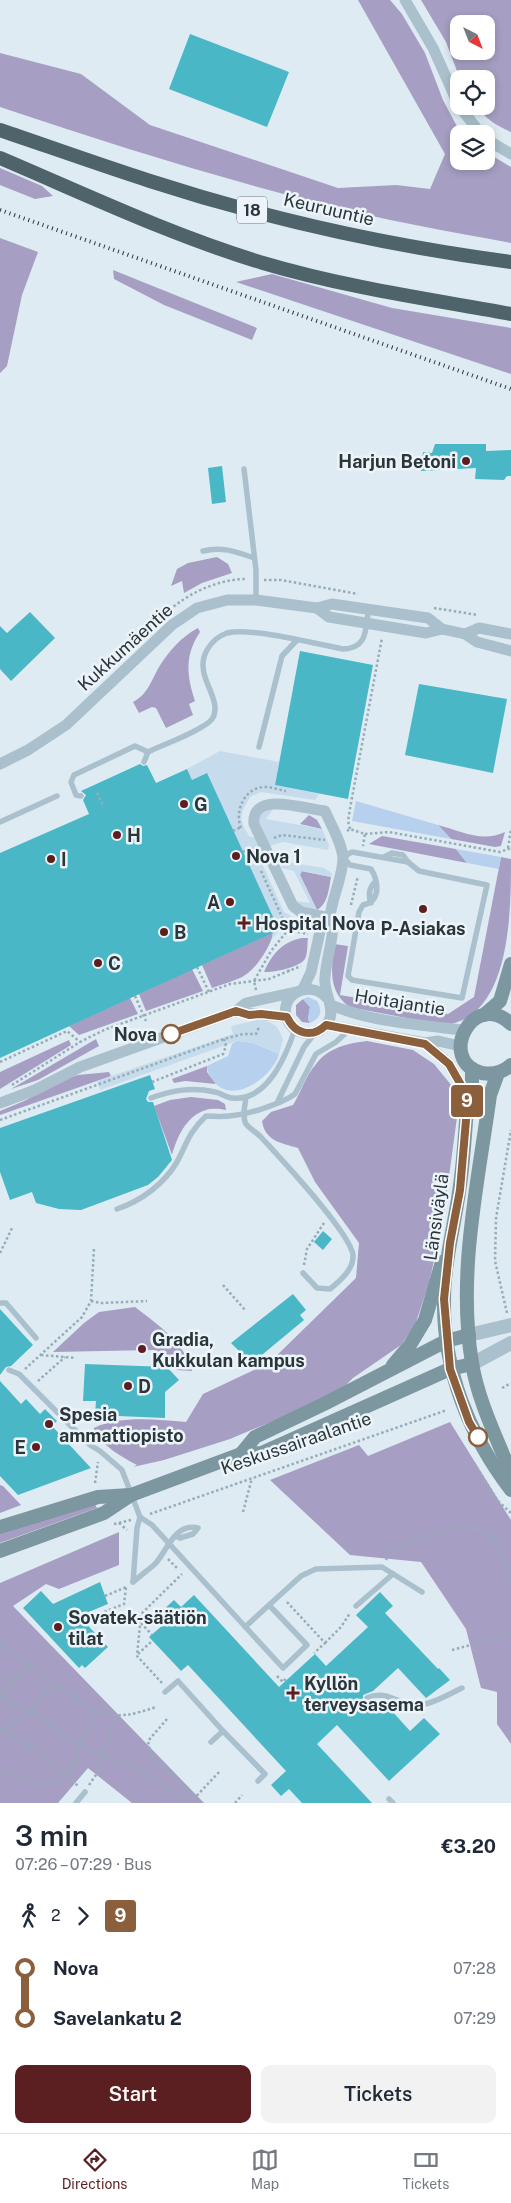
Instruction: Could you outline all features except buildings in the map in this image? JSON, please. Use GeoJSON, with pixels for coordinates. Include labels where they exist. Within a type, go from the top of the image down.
{"type":"FeatureCollection","features":[{"type":"Feature","properties":{"kind":"highway","name":"Keuruuntie"},"geometry":{"type":"LineString","coordinates":[[0,130],[152,182],[282,218],[345,234],[456,255],[511,262]]}},
{"type":"Feature","properties":{"kind":"highway"},"geometry":{"type":"LineString","coordinates":[[0,158],[199,242],[264,264],[347,284],[511,314]]}},
{"type":"Feature","properties":{"kind":"main road"},"geometry":{"type":"LineString","coordinates":[[511,964],[500,1001],[484,1015],[473,1020],[464,1030],[460,1046],[464,1058],[472,1068],[484,1073],[498,1073],[511,1065]]}},
{"type":"Feature","properties":{"kind":"main road"},"geometry":{"type":"LineString","coordinates":[[484,1015],[497,1015],[511,1024]]}},
{"type":"Feature","properties":{"kind":"main road","name":"Länsiväylä"},"geometry":{"type":"LineString","coordinates":[[472,1068],[472,1086],[468,1097],[460,1190],[450,1243],[444,1299],[446,1341],[450,1369],[469,1422],[509,1482]]}},
{"type":"Feature","properties":{"kind":"main road","name":"Länsiväylä"},"geometry":{"type":"LineString","coordinates":[[498,1073],[490,1095],[466,1280],[472,1364],[509,1482]]}},
{"type":"Feature","properties":{"kind":"main road"},"geometry":{"type":"LineString","coordinates":[[389,1370],[410,1345],[425,1320],[432,1301],[438,1272],[450,1243]]}},
{"type":"Feature","properties":{"kind":"main road","name":"Keskussairaalantie"},"geometry":{"type":"LineString","coordinates":[[241,1454],[255,1436],[324,1404],[446,1341],[469,1335]]}},
{"type":"Feature","properties":{"kind":"main road","name":"Keskussairaalantie"},"geometry":{"type":"LineString","coordinates":[[0,1526],[98,1497],[131,1494],[241,1454],[262,1453],[450,1369],[472,1364]]}},
{"type":"Feature","properties":{"kind":"main road","name":"Keskussairaalantie"},"geometry":{"type":"LineString","coordinates":[[0,1551],[104,1513],[131,1494]]}},
{"type":"Feature","properties":{"kind":"street"},"geometry":{"type":"LineString","coordinates":[[405,0],[433,48],[450,86]]}},
{"type":"Feature","properties":{"kind":"street"},"geometry":{"type":"LineString","coordinates":[[466,115],[474,125]]}},
{"type":"Feature","properties":{"kind":"street"},"geometry":{"type":"LineString","coordinates":[[495,144],[511,154]]}},
{"type":"Feature","properties":{"kind":"street","name":"Kukkumäentie"},"geometry":{"type":"LineString","coordinates":[[0,764],[28,750],[66,725],[172,625],[197,608],[227,600],[256,600],[317,608],[332,604],[428,618],[442,630]]}},
{"type":"Feature","properties":{"kind":"street","name":"Kukkumäentie"},"geometry":{"type":"LineString","coordinates":[[317,608],[329,617],[426,633],[442,630],[465,634],[477,642],[511,651]]}},
{"type":"Feature","properties":{"kind":"street","name":"Kukkumäentie"},"geometry":{"type":"LineString","coordinates":[[465,634],[479,628],[511,634]]}},
{"type":"Feature","properties":{"kind":"street"},"geometry":{"type":"LineString","coordinates":[[330,918],[301,912],[293,906],[254,824],[254,817],[260,807],[270,802],[325,812],[343,857],[330,918],[332,937],[324,980],[331,1012],[326,1025],[316,1032],[302,1032],[295,1029],[287,1017],[287,1003],[300,990],[311,972],[321,927],[330,918]]}},
{"type":"Feature","properties":{"kind":"street"},"geometry":{"type":"LineString","coordinates":[[0,1103],[35,1090],[80,1067],[236,1011],[246,1003],[258,999],[300,990],[317,990],[329,1002]]}},
{"type":"Feature","properties":{"kind":"street","name":"Hoitajantie"},"geometry":{"type":"LineString","coordinates":[[329,1002],[345,1011],[385,1020],[464,1030]]}},
{"type":"Feature","properties":{"kind":"street"},"geometry":{"type":"LineString","coordinates":[[236,1011],[249,1015],[261,1014],[287,1017]]}},
{"type":"Feature","properties":{"kind":"street","name":"Hoitajantie"},"geometry":{"type":"LineString","coordinates":[[326,1025],[425,1044],[438,1041],[460,1046]]}},
{"type":"Feature","properties":{"kind":"street"},"geometry":{"type":"LineString","coordinates":[[425,1044],[449,1064],[468,1097]]}},
{"type":"Feature","properties":{"kind":"street","name":"Keskussairaalantie"},"geometry":{"type":"LineString","coordinates":[[469,1335],[509,1319]]}},
{"type":"Feature","properties":{"kind":"street","name":"Keskussairaalantie"},"geometry":{"type":"LineString","coordinates":[[472,1364],[511,1343]]}},
{"type":"Feature","properties":{"kind":"lane"},"geometry":{"type":"LineString","coordinates":[[244,469],[254,558],[256,600]]}},
{"type":"Feature","properties":{"kind":"lane"},"geometry":{"type":"LineString","coordinates":[[203,551],[214,548],[230,550],[254,558]]}},
{"type":"Feature","properties":{"kind":"lane"},"geometry":{"type":"LineString","coordinates":[[144,762],[148,752],[204,727],[213,719],[215,706],[204,675],[203,660],[217,638],[224,634],[242,631],[343,649],[353,649],[364,638],[369,608]]}},
{"type":"Feature","properties":{"kind":"lane"},"geometry":{"type":"LineString","coordinates":[[259,748],[282,656],[297,640]]}},
{"type":"Feature","properties":{"kind":"lane"},"geometry":{"type":"LineString","coordinates":[[80,796],[76,795],[71,782],[74,774],[134,746],[148,752]]}},
{"type":"Feature","properties":{"kind":"lane"},"geometry":{"type":"LineString","coordinates":[[0,822],[57,796]]}},
{"type":"Feature","properties":{"kind":"lane"},"geometry":{"type":"LineString","coordinates":[[352,852],[362,853],[408,862],[419,872],[487,885],[462,998],[352,980],[348,976],[359,912],[363,905],[371,903],[368,896],[371,886],[375,882],[375,875],[371,869],[350,865],[343,857],[352,852]]}},
{"type":"Feature","properties":{"kind":"lane"},"geometry":{"type":"LineString","coordinates":[[151,1098],[174,1090],[193,1089],[218,1092],[231,1099],[246,1097],[260,1090],[276,1073],[288,1049],[295,1029]]}},
{"type":"Feature","properties":{"kind":"lane"},"geometry":{"type":"LineString","coordinates":[[117,1209],[128,1206],[162,1182],[176,1162],[193,1128],[206,1116],[229,1116],[258,1111],[295,1094],[316,1054],[336,1042],[350,1029]]}},
{"type":"Feature","properties":{"kind":"lane"},"geometry":{"type":"LineString","coordinates":[[278,1101],[304,1047],[316,1032]]}},
{"type":"Feature","properties":{"kind":"lane"},"geometry":{"type":"LineString","coordinates":[[246,1097],[244,1113],[246,1124],[256,1132],[308,1190],[349,1242],[353,1255],[349,1270],[330,1289],[317,1288],[303,1273]]}},
{"type":"Feature","properties":{"kind":"lane"},"geometry":{"type":"LineString","coordinates":[[0,1303],[6,1304],[36,1338]]}},
{"type":"Feature","properties":{"kind":"lane"},"geometry":{"type":"LineString","coordinates":[[9,1370],[19,1374],[90,1445],[100,1450],[122,1470],[140,1517],[133,1582],[155,1563],[176,1536]]}},
{"type":"Feature","properties":{"kind":"lane"},"geometry":{"type":"LineString","coordinates":[[140,1517],[152,1525],[283,1668],[307,1646],[269,1604]]}},
{"type":"Feature","properties":{"kind":"lane"},"geometry":{"type":"LineString","coordinates":[[244,1627],[301,1576],[316,1569],[382,1567],[422,1592]]}},
{"type":"Feature","properties":{"kind":"lane"},"geometry":{"type":"LineString","coordinates":[[356,1606],[393,1574]]}},
{"type":"Feature","properties":{"kind":"lane"},"geometry":{"type":"LineString","coordinates":[[167,1691],[178,1681],[265,1774],[258,1781]]}},
{"type":"Feature","properties":{"kind":"lane"},"geometry":{"type":"LineString","coordinates":[[367,1698],[374,1695],[391,1696],[407,1705],[420,1706],[462,1688]]}},
{"type":"Feature","properties":{"kind":"lane"},"geometry":{"type":"LineString","coordinates":[[211,1742],[223,1730]]}},
{"type":"Feature","properties":{"kind":"lane"},"geometry":{"type":"LineString","coordinates":[[76,1803],[84,1792]]}},
{"type":"Feature","properties":{"kind":"path"},"geometry":{"type":"LineString","coordinates":[[350,829],[348,821],[351,803],[382,643]]}},
{"type":"Feature","properties":{"kind":"path"},"geometry":{"type":"LineString","coordinates":[[97,793],[104,807]]}},
{"type":"Feature","properties":{"kind":"path"},"geometry":{"type":"LineString","coordinates":[[233,831],[241,827]]}},
{"type":"Feature","properties":{"kind":"path"},"geometry":{"type":"LineString","coordinates":[[243,852],[282,835],[327,840],[350,829],[365,834],[389,832],[500,852],[509,848],[511,829]]}},
{"type":"Feature","properties":{"kind":"path"},"geometry":{"type":"LineString","coordinates":[[362,853],[365,834]]}},
{"type":"Feature","properties":{"kind":"path"},"geometry":{"type":"LineString","coordinates":[[350,911],[359,867]]}},
{"type":"Feature","properties":{"kind":"path"},"geometry":{"type":"LineString","coordinates":[[258,999],[254,982],[271,951],[288,930]]}},
{"type":"Feature","properties":{"kind":"path"},"geometry":{"type":"LineString","coordinates":[[4,1090],[80,1042],[104,1030],[230,984],[270,979],[289,972],[307,961]]}},
{"type":"Feature","properties":{"kind":"path"},"geometry":{"type":"LineString","coordinates":[[286,965],[289,972]]}},
{"type":"Feature","properties":{"kind":"path"},"geometry":{"type":"LineString","coordinates":[[197,967],[209,992]]}},
{"type":"Feature","properties":{"kind":"path"},"geometry":{"type":"LineString","coordinates":[[135,996],[146,1021]]}},
{"type":"Feature","properties":{"kind":"path"},"geometry":{"type":"LineString","coordinates":[[0,1120],[224,1039],[243,1034],[256,1034],[261,1014]]}},
{"type":"Feature","properties":{"kind":"path"},"geometry":{"type":"LineString","coordinates":[[0,1062],[67,1031],[80,1042]]}},
{"type":"Feature","properties":{"kind":"path"},"geometry":{"type":"LineString","coordinates":[[152,1082],[223,1054],[226,1046],[224,1039]]}},
{"type":"Feature","properties":{"kind":"path"},"geometry":{"type":"LineString","coordinates":[[509,1319],[500,1288],[496,1252],[496,1218],[511,1130]]}},
{"type":"Feature","properties":{"kind":"path"},"geometry":{"type":"LineString","coordinates":[[303,1273],[307,1249],[325,1222]]}},
{"type":"Feature","properties":{"kind":"path"},"geometry":{"type":"LineString","coordinates":[[0,1253],[13,1226]]}},
{"type":"Feature","properties":{"kind":"path"},"geometry":{"type":"LineString","coordinates":[[19,1374],[82,1317],[91,1301],[94,1248]]}},
{"type":"Feature","properties":{"kind":"path"},"geometry":{"type":"LineString","coordinates":[[223,1285],[246,1311]]}},
{"type":"Feature","properties":{"kind":"path"},"geometry":{"type":"LineString","coordinates":[[91,1301],[101,1303],[147,1301]]}},
{"type":"Feature","properties":{"kind":"path"},"geometry":{"type":"LineString","coordinates":[[40,1356],[76,1358]]}},
{"type":"Feature","properties":{"kind":"path"},"geometry":{"type":"LineString","coordinates":[[31,1386],[65,1357]]}},
{"type":"Feature","properties":{"kind":"path"},"geometry":{"type":"LineString","coordinates":[[502,1388],[511,1383]]}},
{"type":"Feature","properties":{"kind":"path","name":"Keskussairaalantie"},"geometry":{"type":"LineString","coordinates":[[159,1511],[447,1410]]}},
{"type":"Feature","properties":{"kind":"path"},"geometry":{"type":"LineString","coordinates":[[94,1487],[100,1450]]}},
{"type":"Feature","properties":{"kind":"path"},"geometry":{"type":"LineString","coordinates":[[474,1463],[498,1501],[511,1513]]}},
{"type":"Feature","properties":{"kind":"path"},"geometry":{"type":"LineString","coordinates":[[243,1512],[252,1478]]}},
{"type":"Feature","properties":{"kind":"path"},"geometry":{"type":"LineString","coordinates":[[389,1553],[410,1541],[460,1528],[486,1530],[495,1540],[511,1579]]}},
{"type":"Feature","properties":{"kind":"path"},"geometry":{"type":"LineString","coordinates":[[167,1691],[137,1655],[141,1614],[182,1574]]}},
{"type":"Feature","properties":{"kind":"path"},"geometry":{"type":"LineString","coordinates":[[105,1596],[126,1587]]}},
{"type":"Feature","properties":{"kind":"path"},"geometry":{"type":"LineString","coordinates":[[72,1625],[124,1604]]}},
{"type":"Feature","properties":{"kind":"path"},"geometry":{"type":"LineString","coordinates":[[325,1643],[341,1627],[356,1606]]}},
{"type":"Feature","properties":{"kind":"path"},"geometry":{"type":"LineString","coordinates":[[140,1623],[152,1635]]}},
{"type":"Feature","properties":{"kind":"path"},"geometry":{"type":"LineString","coordinates":[[452,1650],[511,1634]]}},
{"type":"Feature","properties":{"kind":"path"},"geometry":{"type":"LineString","coordinates":[[137,1655],[152,1641]]}},
{"type":"Feature","properties":{"kind":"path"},"geometry":{"type":"LineString","coordinates":[[0,1644],[97,1712],[115,1717],[130,1716],[156,1707]]}},
{"type":"Feature","properties":{"kind":"path"},"geometry":{"type":"LineString","coordinates":[[30,1664],[0,1697],[31,1711],[80,1745],[135,1768],[164,1784],[189,1803],[219,1772]]}},
{"type":"Feature","properties":{"kind":"path"},"geometry":{"type":"LineString","coordinates":[[0,1676],[17,1678]]}},
{"type":"Feature","properties":{"kind":"path"},"geometry":{"type":"LineString","coordinates":[[61,1686],[47,1691],[31,1711],[1,1732],[38,1750],[84,1792],[98,1772],[115,1717]]}},
{"type":"Feature","properties":{"kind":"path"},"geometry":{"type":"LineString","coordinates":[[70,1778],[80,1745],[97,1712]]}},
{"type":"Feature","properties":{"kind":"path"},"geometry":{"type":"LineString","coordinates":[[167,1719],[148,1741],[151,1757],[195,1797]]}},
{"type":"Feature","properties":{"kind":"path"},"geometry":{"type":"LineString","coordinates":[[0,1770],[39,1785],[70,1778]]}},
{"type":"Feature","properties":{"kind":"path"},"geometry":{"type":"LineString","coordinates":[[235,1803],[242,1795]]}},
{"type":"Feature","properties":{"kind":"shaded area"},"geometry":{"type":"Polygon","coordinates":[[[358,0],[390,0],[402,14],[425,53],[443,100],[456,125],[450,125],[450,170],[495,170],[495,157],[511,167],[511,243],[391,220],[279,193],[158,158],[0,107],[0,53],[81,74],[150,125],[338,188],[396,185],[430,189],[445,154],[358,0]]]}},
{"type":"Feature","properties":{"kind":"shaded area"},"geometry":{"type":"Polygon","coordinates":[[[421,0],[511,0],[511,132],[492,122],[484,115],[495,115],[495,70],[457,70],[453,60],[495,60],[495,15],[450,15],[450,53],[446,42],[421,0]]]}},
{"type":"Feature","properties":{"kind":"shaded area"},"geometry":{"type":"Polygon","coordinates":[[[0,168],[42,186],[53,196],[35,199],[0,185],[0,168]]]}},
{"type":"Feature","properties":{"kind":"shaded area"},"geometry":{"type":"Polygon","coordinates":[[[0,238],[38,252],[22,295],[7,366],[0,373],[0,238]]]}},
{"type":"Feature","properties":{"kind":"shaded area"},"geometry":{"type":"Polygon","coordinates":[[[113,270],[257,328],[252,340],[164,305],[114,279],[113,270]]]}},
{"type":"Feature","properties":{"kind":"shaded area"},"geometry":{"type":"Polygon","coordinates":[[[272,274],[392,308],[511,328],[511,374],[236,282],[272,274]]]}},
{"type":"Feature","properties":{"kind":"shaded area"},"geometry":{"type":"Polygon","coordinates":[[[217,557],[228,564],[232,573],[202,583],[184,593],[182,581],[171,586],[177,569],[188,563],[217,557]]]}},
{"type":"Feature","properties":{"kind":"shaded area"},"geometry":{"type":"Polygon","coordinates":[[[198,628],[200,632],[191,649],[188,666],[195,701],[189,704],[193,715],[166,728],[156,708],[152,707],[139,713],[133,702],[146,691],[171,650],[198,628]]]}},
{"type":"Feature","properties":{"kind":"shaded area"},"geometry":{"type":"Polygon","coordinates":[[[220,751],[279,762],[275,785],[319,794],[315,800],[261,792],[250,797],[243,810],[241,819],[244,827],[249,836],[256,838],[263,854],[260,859],[284,912],[291,916],[272,939],[273,932],[201,776],[192,780],[187,769],[220,751]]]}},
{"type":"Feature","properties":{"kind":"shaded area"},"geometry":{"type":"Polygon","coordinates":[[[274,808],[266,819],[322,829],[329,845],[328,850],[283,842],[270,846],[259,821],[260,815],[264,811],[274,808]]]}},
{"type":"Feature","properties":{"kind":"shaded area"},"geometry":{"type":"Polygon","coordinates":[[[309,815],[317,820],[322,829],[300,824],[309,815]]]}},
{"type":"Feature","properties":{"kind":"shaded area"},"geometry":{"type":"Polygon","coordinates":[[[438,825],[480,836],[496,835],[505,832],[501,846],[495,847],[451,839],[438,825]]]}},
{"type":"Feature","properties":{"kind":"shaded area"},"geometry":{"type":"Polygon","coordinates":[[[382,836],[456,849],[467,863],[369,844],[382,836]]]}},
{"type":"Feature","properties":{"kind":"shaded area"},"geometry":{"type":"Polygon","coordinates":[[[501,857],[511,859],[510,907],[507,933],[503,960],[494,984],[482,1004],[465,1019],[443,1025],[349,1007],[342,1000],[337,993],[332,978],[334,944],[348,946],[340,995],[448,1014],[474,997],[501,857]]]}},
{"type":"Feature","properties":{"kind":"shaded area"},"geometry":{"type":"Polygon","coordinates":[[[288,862],[324,868],[332,873],[331,877],[302,871],[300,875],[317,910],[302,908],[296,901],[310,903],[294,871],[281,868],[283,863],[288,862]]]}},
{"type":"Feature","properties":{"kind":"shaded area"},"geometry":{"type":"Polygon","coordinates":[[[301,871],[331,877],[326,900],[317,910],[300,875],[301,871]]]}},
{"type":"Feature","properties":{"kind":"shaded area"},"geometry":{"type":"Polygon","coordinates":[[[273,932],[267,949],[253,969],[236,980],[212,988],[202,965],[273,932]]]}},
{"type":"Feature","properties":{"kind":"shaded area"},"geometry":{"type":"Polygon","coordinates":[[[308,938],[307,954],[302,962],[286,969],[264,972],[278,950],[289,942],[308,938]]]}},
{"type":"Feature","properties":{"kind":"shaded area"},"geometry":{"type":"Polygon","coordinates":[[[192,969],[203,991],[146,1011],[139,994],[192,969]]]}},
{"type":"Feature","properties":{"kind":"shaded area"},"geometry":{"type":"Polygon","coordinates":[[[130,998],[138,1014],[79,1035],[69,1026],[130,998]]]}},
{"type":"Feature","properties":{"kind":"shaded area"},"geometry":{"type":"Polygon","coordinates":[[[303,999],[310,1007],[308,1019],[310,1023],[302,1022],[296,1015],[296,1005],[303,999]]]}},
{"type":"Feature","properties":{"kind":"shaded area"},"geometry":{"type":"Polygon","coordinates":[[[257,1020],[269,1022],[276,1026],[283,1040],[279,1054],[253,1043],[237,1041],[100,1090],[97,1081],[233,1034],[231,1026],[257,1020]]]}},
{"type":"Feature","properties":{"kind":"shaded area"},"geometry":{"type":"Polygon","coordinates":[[[96,1039],[99,1046],[38,1080],[11,1089],[96,1039]]]}},
{"type":"Feature","properties":{"kind":"shaded area"},"geometry":{"type":"Polygon","coordinates":[[[69,1040],[71,1045],[0,1089],[0,1072],[69,1040]]]}},
{"type":"Feature","properties":{"kind":"shaded area"},"geometry":{"type":"Polygon","coordinates":[[[367,1041],[413,1050],[434,1064],[452,1086],[458,1110],[443,1221],[429,1283],[415,1325],[401,1345],[353,1378],[337,1394],[230,1439],[164,1460],[133,1467],[137,1465],[108,1447],[94,1432],[94,1428],[116,1421],[127,1420],[186,1422],[203,1394],[269,1363],[356,1278],[359,1243],[315,1182],[298,1148],[280,1143],[270,1137],[266,1133],[262,1121],[271,1112],[293,1105],[312,1068],[326,1054],[346,1045],[367,1041]]]}},
{"type":"Feature","properties":{"kind":"shaded area"},"geometry":{"type":"Polygon","coordinates":[[[207,1066],[207,1072],[216,1084],[185,1081],[174,1083],[172,1079],[207,1066]]]}},
{"type":"Feature","properties":{"kind":"shaded area"},"geometry":{"type":"Polygon","coordinates":[[[109,1072],[111,1076],[0,1115],[0,1111],[68,1078],[78,1075],[109,1072]]]}},
{"type":"Feature","properties":{"kind":"shaded area"},"geometry":{"type":"Polygon","coordinates":[[[191,1097],[218,1100],[225,1104],[226,1110],[208,1109],[193,1117],[183,1128],[172,1155],[154,1106],[170,1100],[191,1097]]]}},
{"type":"Feature","properties":{"kind":"shaded area"},"geometry":{"type":"Polygon","coordinates":[[[135,1307],[161,1327],[177,1343],[192,1371],[177,1370],[154,1350],[53,1352],[84,1323],[99,1312],[135,1307]]]}},
{"type":"Feature","properties":{"kind":"shaded area"},"geometry":{"type":"Polygon","coordinates":[[[450,1422],[511,1520],[511,1744],[497,1724],[497,1692],[481,1688],[466,1629],[421,1562],[350,1555],[270,1480],[359,1445],[368,1456],[450,1422]]]}},
{"type":"Feature","properties":{"kind":"shaded area"},"geometry":{"type":"Polygon","coordinates":[[[0,1485],[3,1486],[21,1505],[0,1513],[0,1485]]]}},
{"type":"Feature","properties":{"kind":"shaded area"},"geometry":{"type":"Polygon","coordinates":[[[95,1504],[97,1508],[0,1543],[0,1534],[95,1504]]]}},
{"type":"Feature","properties":{"kind":"shaded area"},"geometry":{"type":"Polygon","coordinates":[[[119,1532],[119,1565],[59,1589],[46,1584],[13,1606],[204,1803],[132,1803],[88,1768],[58,1803],[0,1803],[0,1583],[119,1532]]]}},
{"type":"Feature","properties":{"kind":"sand"},"geometry":{"type":"Polygon","coordinates":[[[356,801],[438,825],[451,839],[352,821],[356,801]]]}},
{"type":"Feature","properties":{"kind":"sand"},"geometry":{"type":"Polygon","coordinates":[[[456,849],[501,857],[499,869],[467,863],[456,849]]]}},
{"type":"Feature","properties":{"kind":"sand"},"geometry":{"type":"Polygon","coordinates":[[[308,997],[317,1001],[320,1008],[320,1014],[317,1019],[310,1023],[308,1019],[310,1007],[303,999],[308,997]]]}},
{"type":"Feature","properties":{"kind":"sand"},"geometry":{"type":"Polygon","coordinates":[[[237,1041],[253,1043],[279,1054],[269,1072],[251,1086],[230,1091],[221,1088],[213,1080],[207,1066],[228,1056],[232,1044],[237,1041]]]}},
{"type":"Feature","properties":{"kind":"railway"},"geometry":{"type":"LineString","coordinates":[[0,210],[511,389]]}},
{"type":"Feature","properties":{"kind":"bus line","name":"9"},"geometry":{"type":"LineString","coordinates":[[171,1034],[236,1011],[249,1015],[261,1014],[287,1017],[295,1029],[310,1034],[322,1029],[326,1025],[425,1044],[449,1064],[468,1097],[460,1190],[450,1243],[444,1299],[445,1331],[450,1369],[469,1422],[478,1437]]}},
{"type":"Feature","properties":{"kind":"place","name":"Harjun Betoni"},"geometry":{"type":"Point","coordinates":[466,461]}},
{"type":"Feature","properties":{"kind":"place","name":"G"},"geometry":{"type":"Point","coordinates":[184,804]}},
{"type":"Feature","properties":{"kind":"place","name":"H"},"geometry":{"type":"Point","coordinates":[117,835]}},
{"type":"Feature","properties":{"kind":"place","name":"Nova 1"},"geometry":{"type":"Point","coordinates":[236,856]}},
{"type":"Feature","properties":{"kind":"place","name":"I"},"geometry":{"type":"Point","coordinates":[51,859]}},
{"type":"Feature","properties":{"kind":"place","name":"A"},"geometry":{"type":"Point","coordinates":[230,902]}},
{"type":"Feature","properties":{"kind":"place","name":"P-Asiakas"},"geometry":{"type":"Point","coordinates":[423,909]}},
{"type":"Feature","properties":{"kind":"place","name":"Hospital Nova"},"geometry":{"type":"Point","coordinates":[244,923]}},
{"type":"Feature","properties":{"kind":"place","name":"B"},"geometry":{"type":"Point","coordinates":[164,932]}},
{"type":"Feature","properties":{"kind":"place","name":"C"},"geometry":{"type":"Point","coordinates":[98,963]}},
{"type":"Feature","properties":{"kind":"place","name":"Nova"},"geometry":{"type":"Point","coordinates":[171,1034]}},
{"type":"Feature","properties":{"kind":"place","name":"Gradia, Kukkulan kampus"},"geometry":{"type":"Point","coordinates":[142,1349]}},
{"type":"Feature","properties":{"kind":"place","name":"D"},"geometry":{"type":"Point","coordinates":[128,1386]}},
{"type":"Feature","properties":{"kind":"place","name":"Spesia ammattiopisto"},"geometry":{"type":"Point","coordinates":[49,1424]}},
{"type":"Feature","properties":{"kind":"place","name":"E"},"geometry":{"type":"Point","coordinates":[36,1447]}},
{"type":"Feature","properties":{"kind":"place","name":"Sovatek-säätiön tilat"},"geometry":{"type":"Point","coordinates":[58,1627]}},
{"type":"Feature","properties":{"kind":"place","name":"Kyllön terveysasema"},"geometry":{"type":"Point","coordinates":[293,1693]}}]}
